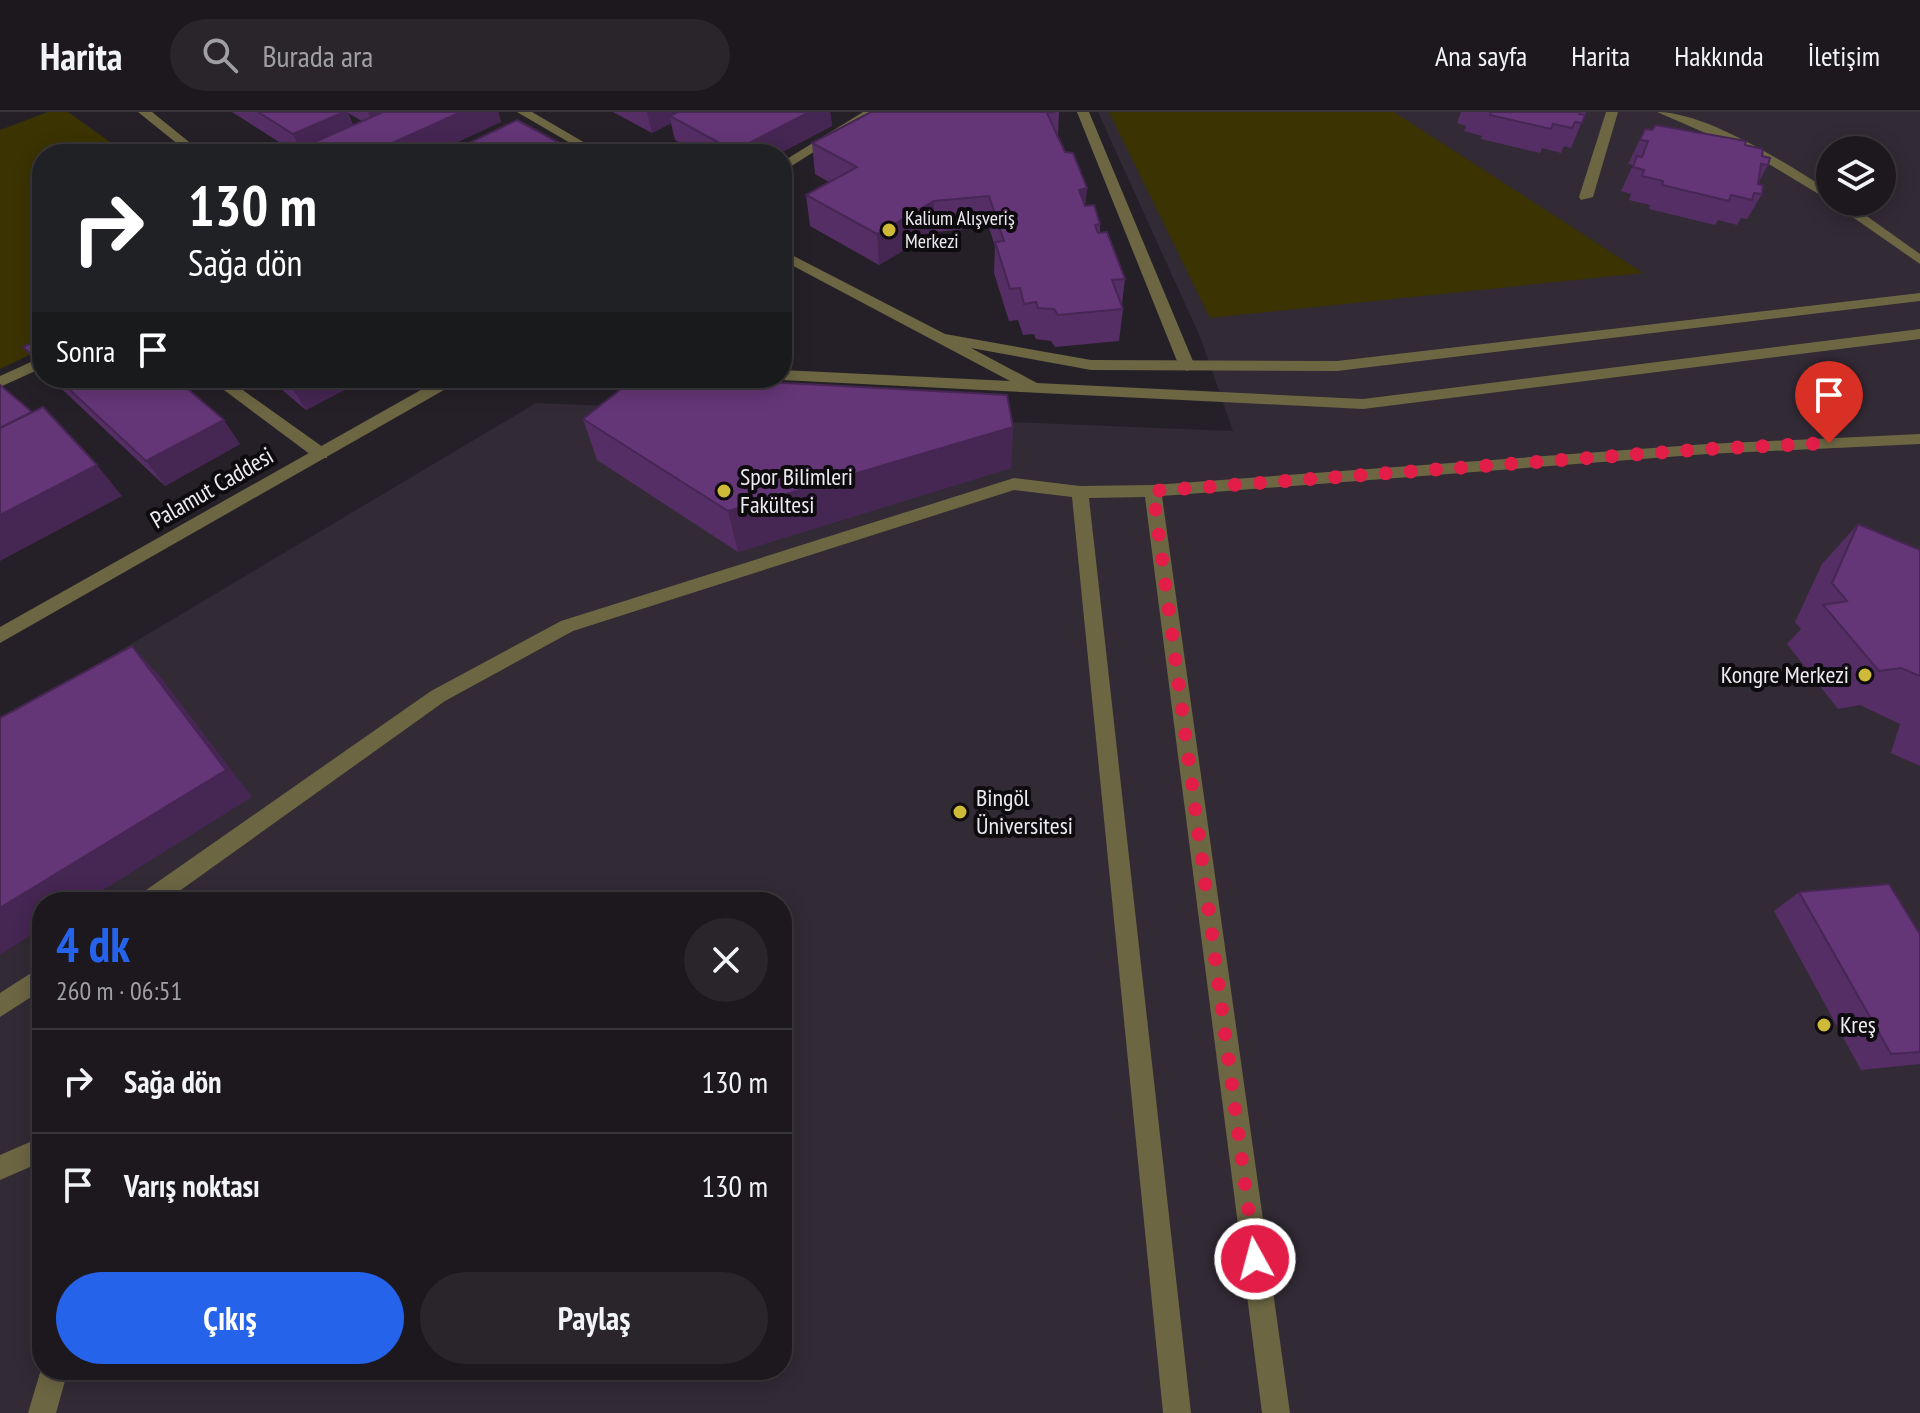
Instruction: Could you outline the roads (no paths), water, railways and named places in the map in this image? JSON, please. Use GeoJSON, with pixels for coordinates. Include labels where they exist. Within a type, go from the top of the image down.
{"type":"FeatureCollection","features":[{"type":"Feature","properties":{"kind":"street"},"geometry":{"type":"LineString","coordinates":[[144,112],[185,144]]}},
{"type":"Feature","properties":{"kind":"street"},"geometry":{"type":"LineString","coordinates":[[792,162],[871,112]]}},
{"type":"Feature","properties":{"kind":"street"},"geometry":{"type":"LineString","coordinates":[[1083,112],[1187,366]]}},
{"type":"Feature","properties":{"kind":"street"},"geometry":{"type":"LineString","coordinates":[[1586,197],[1612,112]]}},
{"type":"Feature","properties":{"kind":"street"},"geometry":{"type":"LineString","coordinates":[[1663,112],[1753,149],[1816,188]]}},
{"type":"Feature","properties":{"kind":"street"},"geometry":{"type":"LineString","coordinates":[[528,113],[542,129],[576,144]]}},
{"type":"Feature","properties":{"kind":"street"},"geometry":{"type":"LineString","coordinates":[[1858,216],[1920,260]]}},
{"type":"Feature","properties":{"kind":"street"},"geometry":{"type":"LineString","coordinates":[[792,259],[1038,390]]}},
{"type":"Feature","properties":{"kind":"street"},"geometry":{"type":"LineString","coordinates":[[941,338],[1091,365],[1337,366],[1920,297]]}},
{"type":"Feature","properties":{"kind":"street"},"geometry":{"type":"LineString","coordinates":[[792,376],[1363,404],[1920,334]]}},
{"type":"Feature","properties":{"kind":"street"},"geometry":{"type":"LineString","coordinates":[[0,382],[32,367]]}},
{"type":"Feature","properties":{"kind":"street"},"geometry":{"type":"LineString","coordinates":[[230,388],[321,454]]}},
{"type":"Feature","properties":{"kind":"street","name":"Palamut Caddesi"},"geometry":{"type":"LineString","coordinates":[[0,636],[436,388]]}},
{"type":"Feature","properties":{"kind":"street"},"geometry":{"type":"LineString","coordinates":[[161,892],[438,696],[567,626],[1014,484],[1080,492],[1153,491],[1707,449],[1920,439]]}},
{"type":"Feature","properties":{"kind":"street"},"geometry":{"type":"LineString","coordinates":[[1153,491],[1276,1413]]}},
{"type":"Feature","properties":{"kind":"street"},"geometry":{"type":"LineString","coordinates":[[1080,492],[1177,1413]]}},
{"type":"Feature","properties":{"kind":"street"},"geometry":{"type":"LineString","coordinates":[[0,1006],[32,984]]}},
{"type":"Feature","properties":{"kind":"street"},"geometry":{"type":"LineString","coordinates":[[0,1168],[32,1155]]}},
{"type":"Feature","properties":{"kind":"street"},"geometry":{"type":"LineString","coordinates":[[42,1413],[51,1380]]}},
{"type":"Feature","properties":{"kind":"place","name":"Kalium Alışveriş Merkezi"},"geometry":{"type":"Point","coordinates":[889,230]}},
{"type":"Feature","properties":{"kind":"place","name":"Spor Bilimleri Fakültesi"},"geometry":{"type":"Point","coordinates":[724,491]}},
{"type":"Feature","properties":{"kind":"place","name":"Kongre Merkezi"},"geometry":{"type":"Point","coordinates":[1865,675]}},
{"type":"Feature","properties":{"kind":"place","name":"Bingöl Üniversitesi"},"geometry":{"type":"Point","coordinates":[960,812]}},
{"type":"Feature","properties":{"kind":"place","name":"Kreş"},"geometry":{"type":"Point","coordinates":[1824,1025]}}]}
